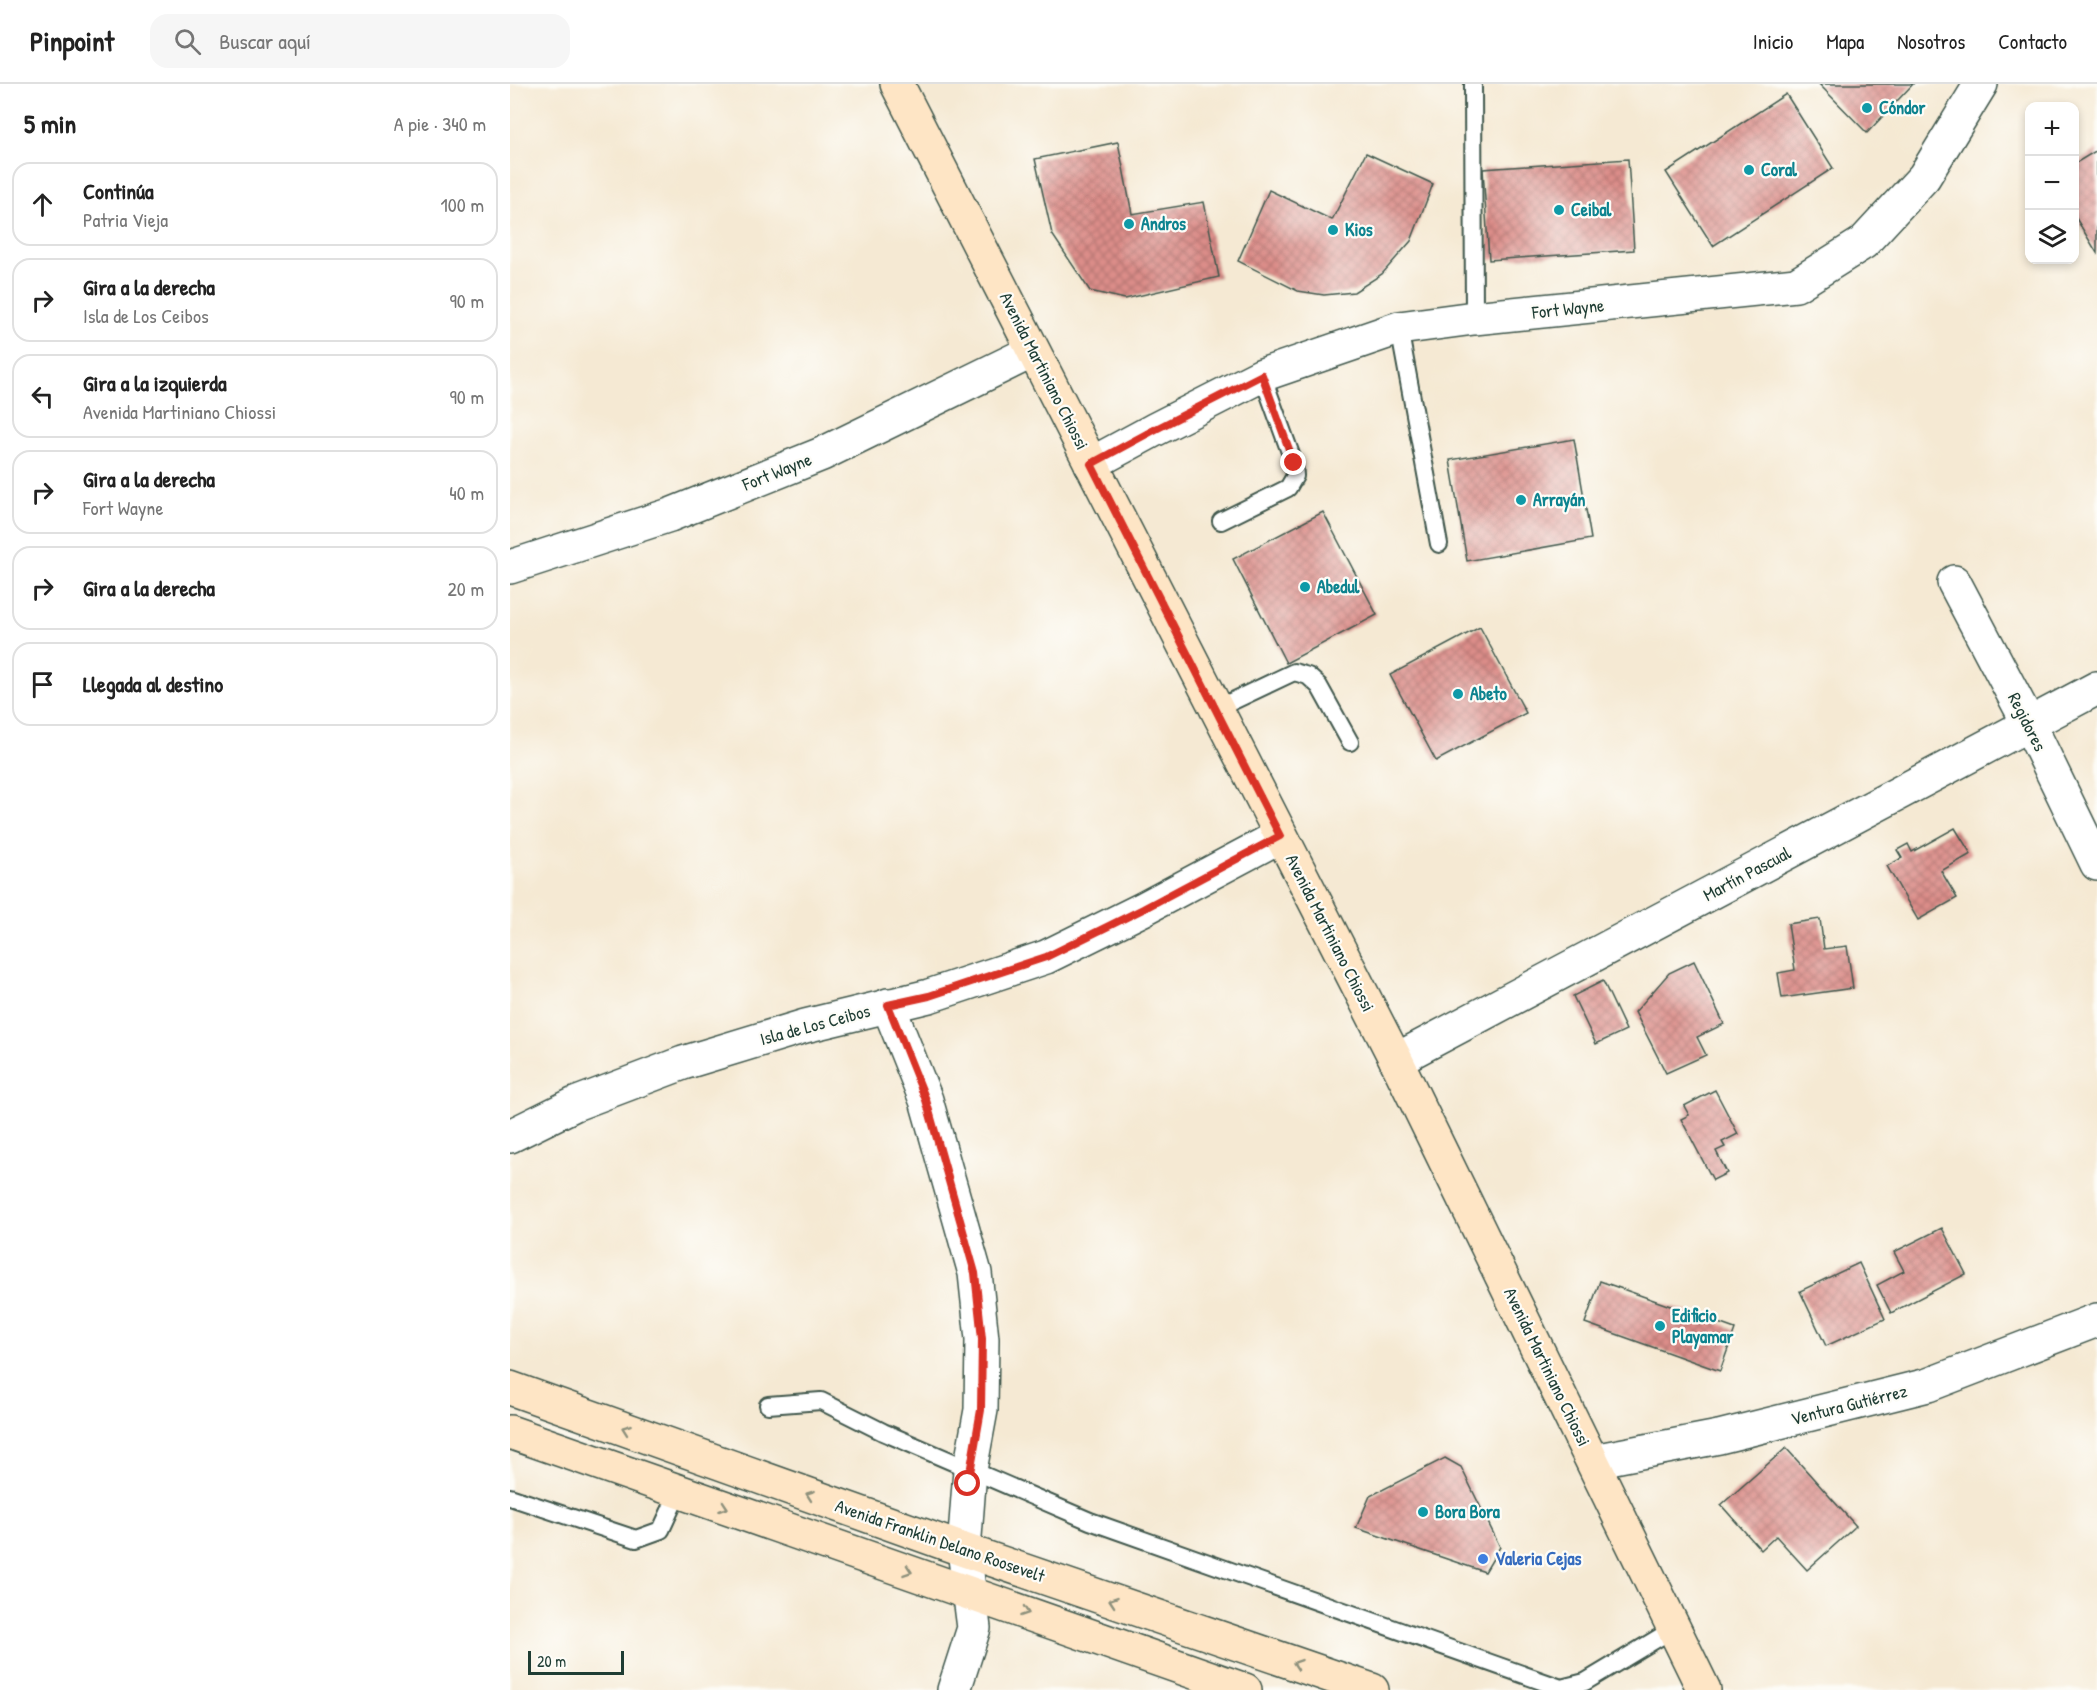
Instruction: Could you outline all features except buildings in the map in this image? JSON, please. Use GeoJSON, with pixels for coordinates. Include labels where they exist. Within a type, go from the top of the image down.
{"type":"FeatureCollection","features":[{"type":"Feature","properties":{"kind":"street","name":"Avenida Martiniano Chiossi"},"geometry":{"type":"LineString","coordinates":[[897,84],[1396,1060],[1676,1628],[1704,1690]]}},
{"type":"Feature","properties":{"kind":"street","name":"Fort Wayne"},"geometry":{"type":"LineString","coordinates":[[1091,464],[1262,375],[1399,328],[1474,318],[1796,285],[1863,243],[1924,177],[1981,84]]}},
{"type":"Feature","properties":{"kind":"street","name":"Fort Wayne"},"geometry":{"type":"LineString","coordinates":[[510,567],[670,515],[822,454],[1034,351]]}},
{"type":"Feature","properties":{"kind":"street","name":"Regidores"},"geometry":{"type":"LineString","coordinates":[[1954,582],[2029,724],[2097,864]]}},
{"type":"Feature","properties":{"kind":"street","name":"Martín Pascual"},"geometry":{"type":"LineString","coordinates":[[1396,1060],[2097,688]]}},
{"type":"Feature","properties":{"kind":"street","name":"Isla de Los Ceibos"},"geometry":{"type":"LineString","coordinates":[[510,1136],[575,1104],[683,1063],[805,1026],[929,996],[1046,957],[1143,909],[1280,836]]}},
{"type":"Feature","properties":{"kind":"street"},"geometry":{"type":"LineString","coordinates":[[888,1005],[926,1100],[975,1273],[982,1339],[981,1410],[970,1470],[964,1550],[974,1628],[954,1690]]}},
{"type":"Feature","properties":{"kind":"street","name":"Ventura Gutiérrez"},"geometry":{"type":"LineString","coordinates":[[1593,1461],[1719,1437],[1928,1385],[2097,1320]]}},
{"type":"Feature","properties":{"kind":"street","name":"Avenida Franklin Delano Roosevelt"},"geometry":{"type":"LineString","coordinates":[[510,1388],[964,1550],[1372,1690]]}},
{"type":"Feature","properties":{"kind":"street"},"geometry":{"type":"LineString","coordinates":[[510,1432],[1245,1690]]}},
{"type":"Feature","properties":{"kind":"lane"},"geometry":{"type":"LineString","coordinates":[[1473,84],[1474,318]]}},
{"type":"Feature","properties":{"kind":"lane"},"geometry":{"type":"LineString","coordinates":[[1399,328],[1439,544]]}},
{"type":"Feature","properties":{"kind":"lane"},"geometry":{"type":"LineString","coordinates":[[1221,521],[1288,488],[1295,476],[1294,463],[1262,375]]}},
{"type":"Feature","properties":{"kind":"lane"},"geometry":{"type":"LineString","coordinates":[[1216,709],[1294,672],[1308,676],[1319,686],[1350,742]]}},
{"type":"Feature","properties":{"kind":"lane"},"geometry":{"type":"LineString","coordinates":[[768,1405],[821,1401],[883,1432],[1089,1521],[1561,1689],[1585,1682],[1676,1628]]}},
{"type":"Feature","properties":{"kind":"lane"},"geometry":{"type":"LineString","coordinates":[[510,1497],[636,1539],[661,1530],[679,1491]]}},
{"type":"Feature","properties":{"kind":"place","name":"Cóndor"},"geometry":{"type":"Point","coordinates":[1867,108]}},
{"type":"Feature","properties":{"kind":"place","name":"Coral"},"geometry":{"type":"Point","coordinates":[1749,170]}},
{"type":"Feature","properties":{"kind":"place","name":"Ceibal"},"geometry":{"type":"Point","coordinates":[1559,210]}},
{"type":"Feature","properties":{"kind":"place","name":"Andros"},"geometry":{"type":"Point","coordinates":[1129,224]}},
{"type":"Feature","properties":{"kind":"place","name":"Kios"},"geometry":{"type":"Point","coordinates":[1333,230]}},
{"type":"Feature","properties":{"kind":"place","name":"Arrayán"},"geometry":{"type":"Point","coordinates":[1521,500]}},
{"type":"Feature","properties":{"kind":"place","name":"Abedul"},"geometry":{"type":"Point","coordinates":[1305,587]}},
{"type":"Feature","properties":{"kind":"place","name":"Abeto"},"geometry":{"type":"Point","coordinates":[1458,694]}},
{"type":"Feature","properties":{"kind":"place","name":"Edificio Playamar"},"geometry":{"type":"Point","coordinates":[1660,1326]}},
{"type":"Feature","properties":{"kind":"place","name":"Bora Bora"},"geometry":{"type":"Point","coordinates":[1423,1512]}},
{"type":"Feature","properties":{"kind":"place","name":"Valeria Cejas"},"geometry":{"type":"Point","coordinates":[1483,1559]}},
{"type":"Feature","properties":{"kind":"route"},"geometry":{"type":"LineString","coordinates":[[968,1484],[981,1410],[982,1339],[975,1273],[926,1100],[888,1005],[929,996],[1046,957],[1143,909],[1280,836],[1091,464],[1262,375],[1294,463]]}}]}
